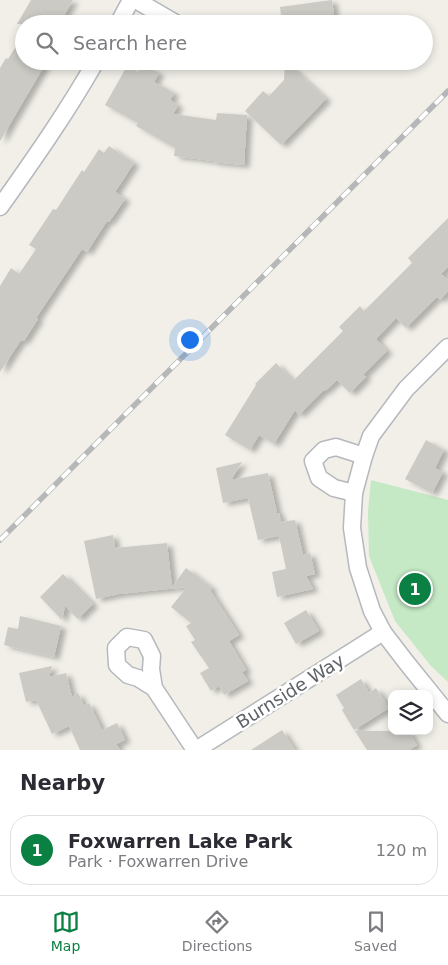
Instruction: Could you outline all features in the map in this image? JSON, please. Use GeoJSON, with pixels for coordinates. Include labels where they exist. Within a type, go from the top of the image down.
{"type":"FeatureCollection","features":[{"type":"Feature","properties":{"kind":"street"},"geometry":{"type":"LineString","coordinates":[[123,15],[131,0]]}},
{"type":"Feature","properties":{"kind":"street"},"geometry":{"type":"LineString","coordinates":[[136,0],[161,15]]}},
{"type":"Feature","properties":{"kind":"street"},"geometry":{"type":"LineString","coordinates":[[0,207],[38,155],[91,70]]}},
{"type":"Feature","properties":{"kind":"street"},"geometry":{"type":"LineString","coordinates":[[448,347],[406,389],[371,436],[354,493],[352,528],[358,568],[372,611],[383,632],[448,714]]}},
{"type":"Feature","properties":{"kind":"street"},"geometry":{"type":"LineString","coordinates":[[354,493],[334,488],[319,478],[313,461],[324,450],[336,448],[364,456]]}},
{"type":"Feature","properties":{"kind":"street","name":"Burnside Way"},"geometry":{"type":"LineString","coordinates":[[196,750],[383,632]]}},
{"type":"Feature","properties":{"kind":"street"},"geometry":{"type":"LineString","coordinates":[[154,688],[196,750]]}},
{"type":"Feature","properties":{"kind":"green space"},"geometry":{"type":"Polygon","coordinates":[[[371,480],[448,500],[448,682],[431,666],[395,621],[369,556],[368,511],[371,480]]]}},
{"type":"Feature","properties":{"kind":"building"},"geometry":{"type":"Polygon","coordinates":[[[31,0],[73,0],[64,15],[22,15],[31,0]]]}},
{"type":"Feature","properties":{"kind":"building"},"geometry":{"type":"Polygon","coordinates":[[[332,0],[334,15],[281,15],[280,7],[332,0]]]}},
{"type":"Feature","properties":{"kind":"building"},"geometry":{"type":"Polygon","coordinates":[[[15,48],[15,70],[42,70],[0,141],[0,68],[6,58],[8,59],[15,48]]]}},
{"type":"Feature","properties":{"kind":"building"},"geometry":{"type":"Polygon","coordinates":[[[125,70],[138,72],[139,70],[153,70],[159,73],[154,82],[174,93],[170,100],[178,105],[173,114],[216,120],[217,113],[247,115],[244,165],[174,156],[175,148],[136,126],[138,123],[105,105],[125,70]]]}},
{"type":"Feature","properties":{"kind":"building"},"geometry":{"type":"Polygon","coordinates":[[[285,70],[295,70],[326,99],[281,145],[245,111],[263,91],[269,96],[284,80],[285,70]]]}},
{"type":"Feature","properties":{"kind":"building"},"geometry":{"type":"Polygon","coordinates":[[[109,146],[134,163],[115,192],[125,199],[109,222],[107,221],[87,252],[82,249],[36,318],[38,319],[24,341],[21,340],[0,372],[0,286],[11,268],[19,274],[36,249],[29,245],[53,209],[56,210],[82,170],[84,172],[99,149],[104,153],[109,146]]]}},
{"type":"Feature","properties":{"kind":"building"},"geometry":{"type":"Polygon","coordinates":[[[448,218],[448,267],[441,274],[448,280],[448,291],[440,300],[437,297],[406,328],[396,318],[376,339],[387,351],[363,375],[366,377],[350,393],[337,380],[299,415],[295,410],[274,444],[259,435],[250,450],[225,435],[255,384],[276,363],[293,381],[343,331],[339,327],[360,306],[364,311],[412,263],[408,258],[448,218]]]}},
{"type":"Feature","properties":{"kind":"building"},"geometry":{"type":"Polygon","coordinates":[[[426,440],[444,450],[435,468],[443,472],[432,493],[405,479],[426,440]]]}},
{"type":"Feature","properties":{"kind":"building"},"geometry":{"type":"Polygon","coordinates":[[[242,462],[231,480],[268,473],[277,513],[279,513],[281,522],[295,520],[303,555],[310,553],[315,574],[306,576],[313,589],[277,597],[272,572],[286,569],[279,536],[258,540],[248,498],[223,503],[216,468],[242,462]]]}},
{"type":"Feature","properties":{"kind":"building"},"geometry":{"type":"Polygon","coordinates":[[[113,535],[115,548],[167,543],[172,587],[186,568],[212,588],[210,590],[239,635],[229,641],[246,670],[242,672],[248,681],[224,695],[219,686],[211,691],[200,673],[209,668],[191,642],[195,640],[186,626],[191,623],[171,607],[187,587],[119,594],[96,599],[84,541],[113,535]]]}},
{"type":"Feature","properties":{"kind":"building"},"geometry":{"type":"Polygon","coordinates":[[[63,574],[93,604],[78,619],[65,606],[62,620],[40,597],[63,574]]]}},
{"type":"Feature","properties":{"kind":"building"},"geometry":{"type":"Polygon","coordinates":[[[306,610],[319,631],[296,644],[284,623],[306,610]]]}},
{"type":"Feature","properties":{"kind":"building"},"geometry":{"type":"Polygon","coordinates":[[[20,616],[61,626],[54,657],[4,645],[8,627],[18,629],[20,616]]]}},
{"type":"Feature","properties":{"kind":"building"},"geometry":{"type":"Polygon","coordinates":[[[52,666],[49,677],[66,673],[72,697],[78,693],[84,706],[89,703],[102,730],[117,723],[125,740],[116,744],[120,750],[80,750],[69,726],[52,734],[36,700],[26,702],[19,673],[52,666]]]}},
{"type":"Feature","properties":{"kind":"building"},"geometry":{"type":"Polygon","coordinates":[[[361,679],[369,693],[376,688],[388,709],[354,730],[342,710],[344,708],[336,695],[361,679]]]}},
{"type":"Feature","properties":{"kind":"building"},"geometry":{"type":"Polygon","coordinates":[[[282,730],[295,750],[251,750],[282,730]]]}},
{"type":"Feature","properties":{"kind":"building"},"geometry":{"type":"Polygon","coordinates":[[[355,731],[388,731],[388,735],[411,735],[417,745],[409,750],[367,750],[355,731]]]}},
{"type":"Feature","properties":{"kind":"railway"},"geometry":{"type":"LineString","coordinates":[[0,540],[448,91]]}},
{"type":"Feature","properties":{"kind":"place","name":"Foxwarren Lake Park"},"geometry":{"type":"Point","coordinates":[415,589]}}]}
